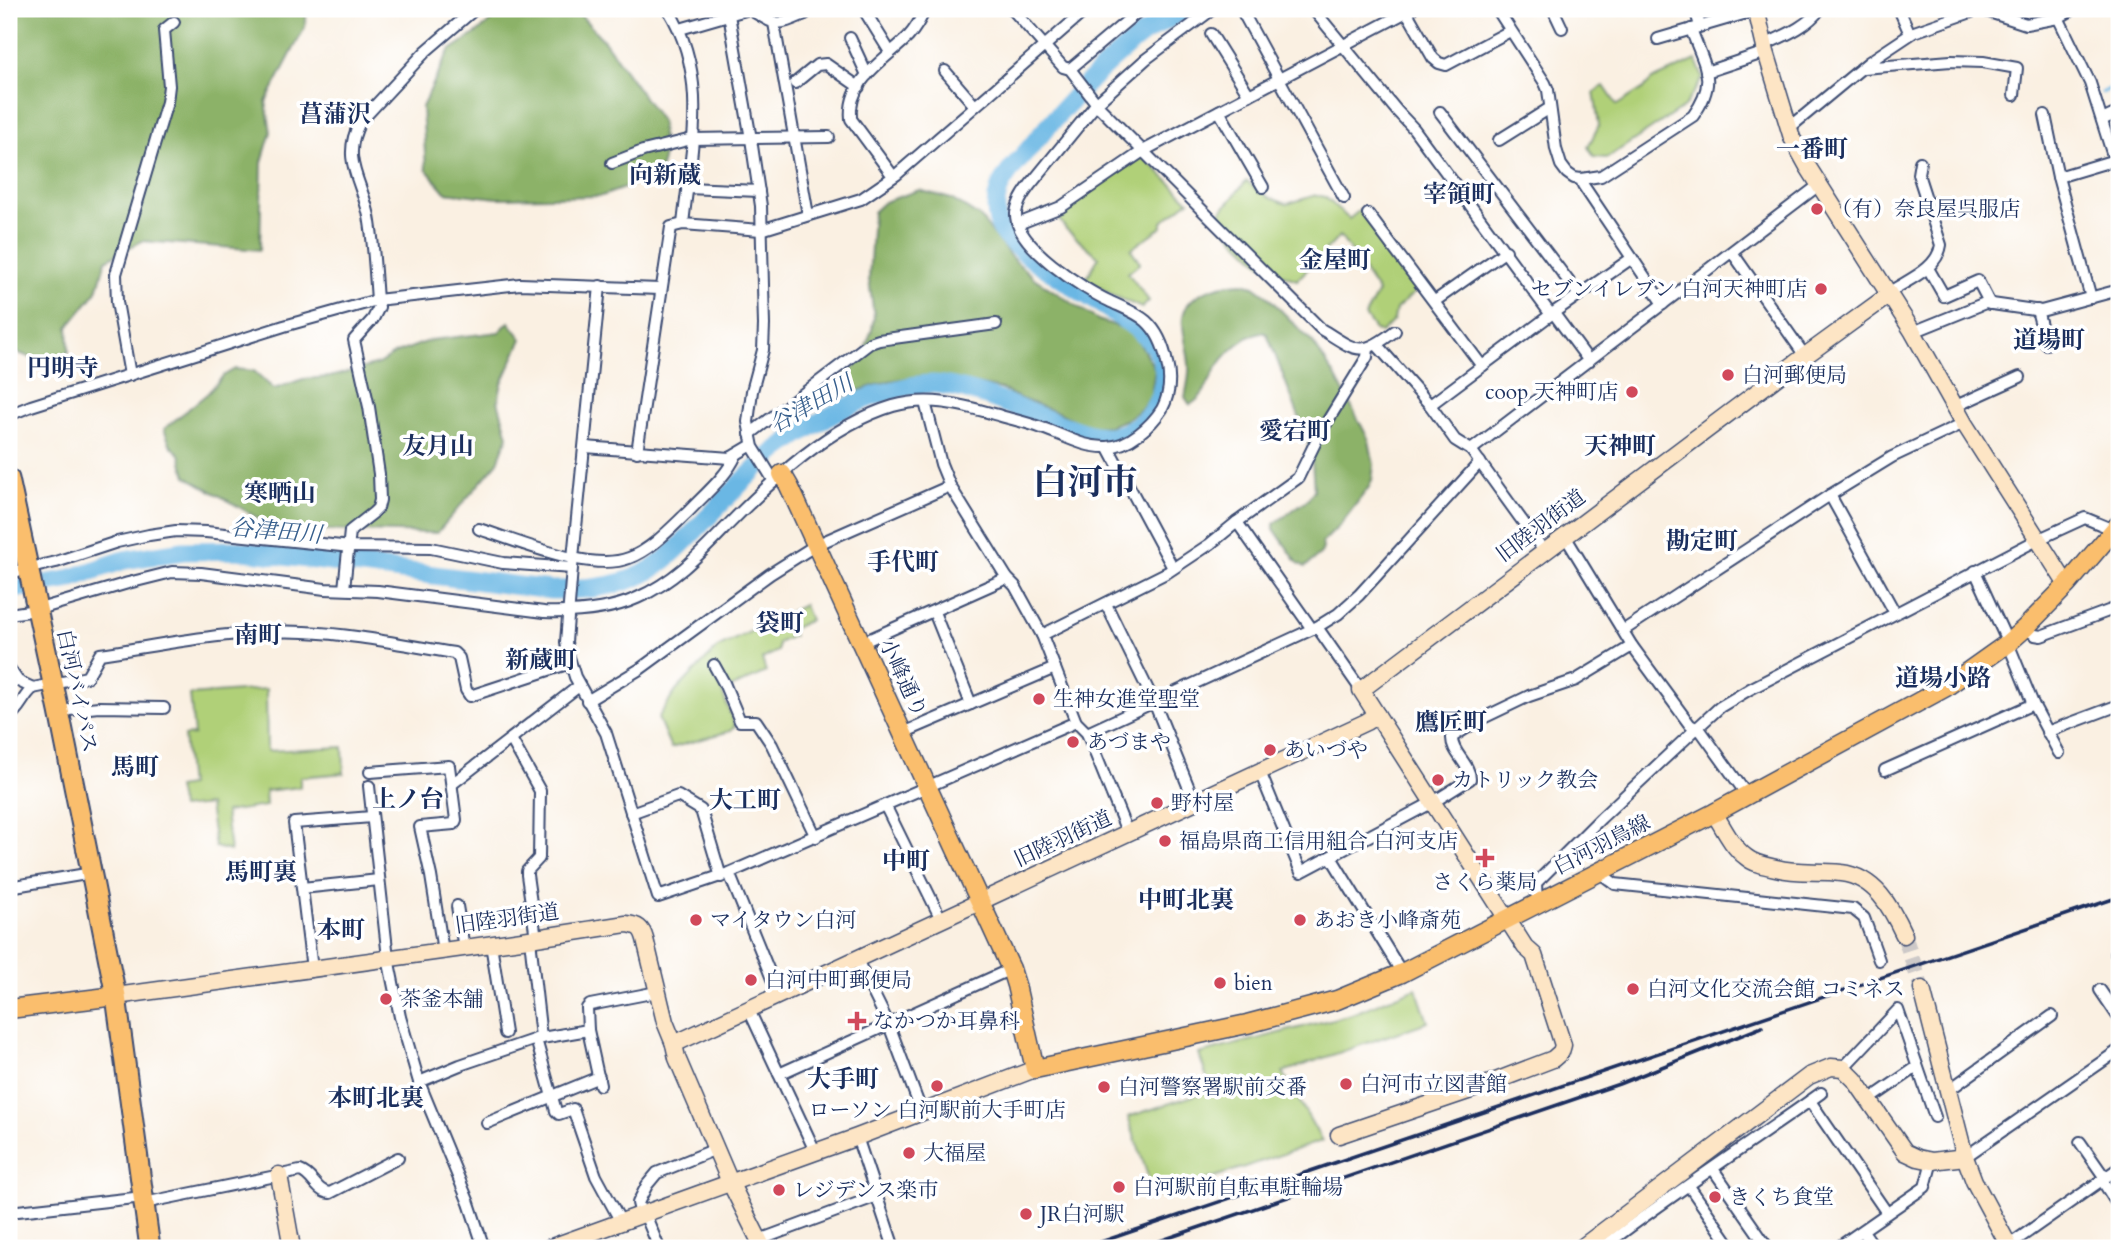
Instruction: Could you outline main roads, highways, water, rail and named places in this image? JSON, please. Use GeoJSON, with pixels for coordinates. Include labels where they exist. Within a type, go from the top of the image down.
{"type":"FeatureCollection","features":[{"type":"Feature","properties":{"kind":"highway","name":"白河バイパス"},"geometry":{"type":"LineString","coordinates":[[9,479],[22,571],[36,607],[42,686],[59,711],[116,996]]}},
{"type":"Feature","properties":{"kind":"highway"},"geometry":{"type":"LineString","coordinates":[[116,996],[150,1248]]}},
{"type":"Feature","properties":{"kind":"main road","name":"小峰通り"},"geometry":{"type":"LineString","coordinates":[[775,477],[789,486],[1011,969],[1017,985],[1035,1069]]}},
{"type":"Feature","properties":{"kind":"main road","name":"白河羽鳥線"},"geometry":{"type":"LineString","coordinates":[[1035,1069],[1247,1024],[1336,1000],[1402,973],[1714,813],[1945,688],[2025,628],[2117,527]]}},
{"type":"Feature","properties":{"kind":"main road"},"geometry":{"type":"LineString","coordinates":[[9,1009],[116,996]]}},
{"type":"Feature","properties":{"kind":"waterway","name":"谷津田川"},"geometry":{"type":"LineString","coordinates":[[9,590],[66,580],[124,560],[183,551],[237,550],[551,590],[598,587],[633,579],[652,569],[678,548],[779,448],[841,410],[873,396],[909,387],[936,384],[986,396],[1090,434],[1111,436],[1131,429],[1143,421],[1156,404],[1163,385],[1164,368],[1159,354],[1138,329],[1031,258],[1009,240],[998,223],[997,199],[1001,184],[1012,169],[1097,74],[1143,34],[1187,9]]}},
{"type":"Feature","properties":{"kind":"waterway"},"geometry":{"type":"LineString","coordinates":[[2102,93],[2119,83]]}},
{"type":"Feature","properties":{"kind":"tunnel"},"geometry":{"type":"LineString","coordinates":[[1904,935],[1922,989]]}},
{"type":"Feature","properties":{"kind":"railway"},"geometry":{"type":"LineString","coordinates":[[1083,1248],[2119,897]]}},
{"type":"Feature","properties":{"kind":"railway"},"geometry":{"type":"LineString","coordinates":[[1139,1248],[1619,1084],[1762,1027]]}},
{"type":"Feature","properties":{"kind":"place","name":"（有）奈良屋呉服店"},"geometry":{"type":"Point","coordinates":[1817,209]}},
{"type":"Feature","properties":{"kind":"place","name":"セブンイレブン 白河天神町店"},"geometry":{"type":"Point","coordinates":[1821,289]}},
{"type":"Feature","properties":{"kind":"place","name":"白河郵便局"},"geometry":{"type":"Point","coordinates":[1728,375]}},
{"type":"Feature","properties":{"kind":"place","name":"coop 天神町店"},"geometry":{"type":"Point","coordinates":[1632,392]}},
{"type":"Feature","properties":{"kind":"place","name":"生神女進堂聖堂"},"geometry":{"type":"Point","coordinates":[1039,699]}},
{"type":"Feature","properties":{"kind":"place","name":"あづまや"},"geometry":{"type":"Point","coordinates":[1073,742]}},
{"type":"Feature","properties":{"kind":"place","name":"あいづや"},"geometry":{"type":"Point","coordinates":[1270,750]}},
{"type":"Feature","properties":{"kind":"place","name":"カトリック教会"},"geometry":{"type":"Point","coordinates":[1438,780]}},
{"type":"Feature","properties":{"kind":"place","name":"野村屋"},"geometry":{"type":"Point","coordinates":[1157,803]}},
{"type":"Feature","properties":{"kind":"place","name":"福島県商工信用組合 白河支店"},"geometry":{"type":"Point","coordinates":[1165,841]}},
{"type":"Feature","properties":{"kind":"place","name":"さくら薬局"},"geometry":{"type":"Point","coordinates":[1485,858]}},
{"type":"Feature","properties":{"kind":"place","name":"マイタウン白河"},"geometry":{"type":"Point","coordinates":[696,920]}},
{"type":"Feature","properties":{"kind":"place","name":"あおき小峰斎苑"},"geometry":{"type":"Point","coordinates":[1300,920]}},
{"type":"Feature","properties":{"kind":"place","name":"白河中町郵便局"},"geometry":{"type":"Point","coordinates":[751,980]}},
{"type":"Feature","properties":{"kind":"place","name":"bien"},"geometry":{"type":"Point","coordinates":[1220,983]}},
{"type":"Feature","properties":{"kind":"place","name":"白河文化交流会館 コミネス"},"geometry":{"type":"Point","coordinates":[1633,989]}},
{"type":"Feature","properties":{"kind":"place","name":"茶釜本舗"},"geometry":{"type":"Point","coordinates":[386,999]}},
{"type":"Feature","properties":{"kind":"place","name":"なかつか耳鼻科"},"geometry":{"type":"Point","coordinates":[857,1021]}},
{"type":"Feature","properties":{"kind":"place","name":"白河市立図書館"},"geometry":{"type":"Point","coordinates":[1346,1084]}},
{"type":"Feature","properties":{"kind":"place","name":"ローソン 白河駅前大手町店"},"geometry":{"type":"Point","coordinates":[937,1086]}},
{"type":"Feature","properties":{"kind":"place","name":"白河警察署駅前交番"},"geometry":{"type":"Point","coordinates":[1104,1087]}},
{"type":"Feature","properties":{"kind":"place","name":"大福屋"},"geometry":{"type":"Point","coordinates":[909,1153]}},
{"type":"Feature","properties":{"kind":"place","name":"白河駅前自転車駐輪場"},"geometry":{"type":"Point","coordinates":[1119,1187]}},
{"type":"Feature","properties":{"kind":"place","name":"レジデンス楽市"},"geometry":{"type":"Point","coordinates":[779,1190]}},
{"type":"Feature","properties":{"kind":"place","name":"きくち食堂"},"geometry":{"type":"Point","coordinates":[1715,1197]}},
{"type":"Feature","properties":{"kind":"place","name":"JR白河駅"},"geometry":{"type":"Point","coordinates":[1026,1214]}},
{"type":"Feature","properties":{"kind":"district","name":"菖蒲沢"},"geometry":{"type":"Point","coordinates":[335,114]}},
{"type":"Feature","properties":{"kind":"district","name":"一番町"},"geometry":{"type":"Point","coordinates":[1812,149]}},
{"type":"Feature","properties":{"kind":"district","name":"向新蔵"},"geometry":{"type":"Point","coordinates":[665,175]}},
{"type":"Feature","properties":{"kind":"district","name":"宰領町"},"geometry":{"type":"Point","coordinates":[1459,194]}},
{"type":"Feature","properties":{"kind":"district","name":"金屋町"},"geometry":{"type":"Point","coordinates":[1335,260]}},
{"type":"Feature","properties":{"kind":"district","name":"道場町"},"geometry":{"type":"Point","coordinates":[2049,340]}},
{"type":"Feature","properties":{"kind":"district","name":"円明寺"},"geometry":{"type":"Point","coordinates":[63,368]}},
{"type":"Feature","properties":{"kind":"district","name":"愛宕町"},"geometry":{"type":"Point","coordinates":[1295,431]}},
{"type":"Feature","properties":{"kind":"district","name":"友月山"},"geometry":{"type":"Point","coordinates":[438,446]}},
{"type":"Feature","properties":{"kind":"district","name":"天神町"},"geometry":{"type":"Point","coordinates":[1620,446]}},
{"type":"Feature","properties":{"kind":"district","name":"白河市"},"geometry":{"type":"Point","coordinates":[1085,483]}},
{"type":"Feature","properties":{"kind":"district","name":"寒晒山"},"geometry":{"type":"Point","coordinates":[280,493]}},
{"type":"Feature","properties":{"kind":"district","name":"勘定町"},"geometry":{"type":"Point","coordinates":[1702,541]}},
{"type":"Feature","properties":{"kind":"district","name":"手代町"},"geometry":{"type":"Point","coordinates":[903,562]}},
{"type":"Feature","properties":{"kind":"district","name":"袋町"},"geometry":{"type":"Point","coordinates":[780,623]}},
{"type":"Feature","properties":{"kind":"district","name":"南町"},"geometry":{"type":"Point","coordinates":[258,635]}},
{"type":"Feature","properties":{"kind":"district","name":"新蔵町"},"geometry":{"type":"Point","coordinates":[541,660]}},
{"type":"Feature","properties":{"kind":"district","name":"道場小路"},"geometry":{"type":"Point","coordinates":[1943,678]}},
{"type":"Feature","properties":{"kind":"district","name":"鷹匠町"},"geometry":{"type":"Point","coordinates":[1451,722]}},
{"type":"Feature","properties":{"kind":"district","name":"馬町"},"geometry":{"type":"Point","coordinates":[135,767]}},
{"type":"Feature","properties":{"kind":"district","name":"上ノ台"},"geometry":{"type":"Point","coordinates":[408,799]}},
{"type":"Feature","properties":{"kind":"district","name":"大工町"},"geometry":{"type":"Point","coordinates":[745,800]}},
{"type":"Feature","properties":{"kind":"district","name":"中町"},"geometry":{"type":"Point","coordinates":[906,861]}},
{"type":"Feature","properties":{"kind":"district","name":"馬町裏"},"geometry":{"type":"Point","coordinates":[261,872]}},
{"type":"Feature","properties":{"kind":"district","name":"中町北裏"},"geometry":{"type":"Point","coordinates":[1186,900]}},
{"type":"Feature","properties":{"kind":"district","name":"本町"},"geometry":{"type":"Point","coordinates":[341,930]}},
{"type":"Feature","properties":{"kind":"district","name":"大手町"},"geometry":{"type":"Point","coordinates":[843,1079]}},
{"type":"Feature","properties":{"kind":"district","name":"本町北裏"},"geometry":{"type":"Point","coordinates":[376,1098]}}]}
